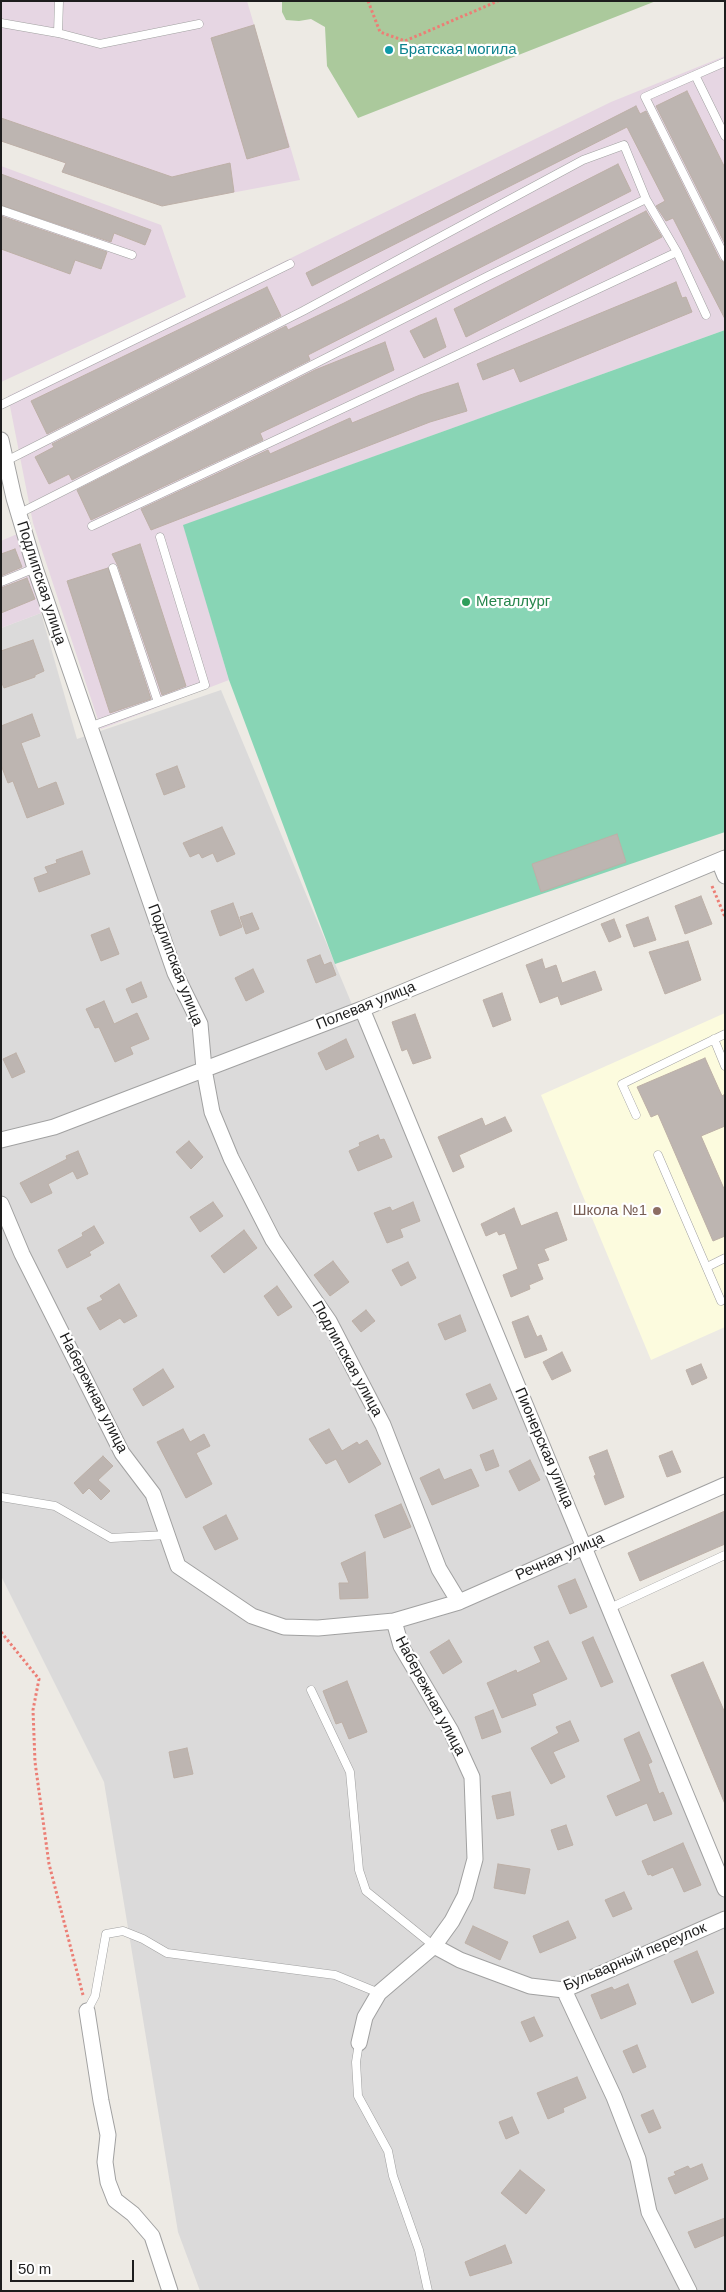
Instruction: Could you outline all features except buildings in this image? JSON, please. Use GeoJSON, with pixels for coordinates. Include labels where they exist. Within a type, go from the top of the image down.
{"type":"FeatureCollection","features":[{"type":"Feature","properties":{"kind":"street","name":"Подлипская улица"},"geometry":{"type":"LineString","coordinates":[[1,440],[18,514],[89,727],[175,973],[200,1024],[204,1069],[212,1112],[231,1158],[273,1240],[329,1321],[383,1425],[439,1569],[459,1602]]}},
{"type":"Feature","properties":{"kind":"street","name":"Полевая улица"},"geometry":{"type":"LineString","coordinates":[[1,1140],[54,1126],[362,1009],[722,860]]}},
{"type":"Feature","properties":{"kind":"street"},"geometry":{"type":"LineString","coordinates":[[722,860],[725,876]]}},
{"type":"Feature","properties":{"kind":"street","name":"Пионерская улица"},"geometry":{"type":"LineString","coordinates":[[362,1009],[723,1879]]}},
{"type":"Feature","properties":{"kind":"street","name":"Набережная улица"},"geometry":{"type":"LineString","coordinates":[[1,1204],[22,1254],[122,1453],[153,1494],[178,1566],[252,1616],[284,1627],[318,1628],[394,1621],[401,1646],[451,1731],[472,1777],[475,1860],[465,1896],[452,1921],[434,1946],[378,1993]]}},
{"type":"Feature","properties":{"kind":"street","name":"Речная улица"},"geometry":{"type":"LineString","coordinates":[[394,1621],[459,1602],[725,1485]]}},
{"type":"Feature","properties":{"kind":"street","name":"Бульварный переулок"},"geometry":{"type":"LineString","coordinates":[[434,1946],[460,1960],[530,1986],[564,1990],[725,1919]]}},
{"type":"Feature","properties":{"kind":"street"},"geometry":{"type":"LineString","coordinates":[[564,1990],[614,2097],[638,2159],[649,2212],[689,2291]]}},
{"type":"Feature","properties":{"kind":"street"},"geometry":{"type":"LineString","coordinates":[[359,2043],[365,2017],[378,1993]]}},
{"type":"Feature","properties":{"kind":"street"},"geometry":{"type":"LineString","coordinates":[[87,2010],[108,2135],[105,2162],[108,2182],[115,2200],[133,2214],[152,2236],[170,2291]]}},
{"type":"Feature","properties":{"kind":"lane"},"geometry":{"type":"LineString","coordinates":[[58,33],[59,1]]}},
{"type":"Feature","properties":{"kind":"lane"},"geometry":{"type":"LineString","coordinates":[[1,23],[58,33],[100,44],[199,24]]}},
{"type":"Feature","properties":{"kind":"lane"},"geometry":{"type":"LineString","coordinates":[[725,62],[645,97],[725,257]]}},
{"type":"Feature","properties":{"kind":"lane"},"geometry":{"type":"LineString","coordinates":[[695,75],[725,136]]}},
{"type":"Feature","properties":{"kind":"lane"},"geometry":{"type":"LineString","coordinates":[[6,461],[303,310],[583,160],[624,145],[646,199],[677,252],[706,315]]}},
{"type":"Feature","properties":{"kind":"lane"},"geometry":{"type":"LineString","coordinates":[[18,514],[479,281],[646,199]]}},
{"type":"Feature","properties":{"kind":"lane"},"geometry":{"type":"LineString","coordinates":[[1,210],[132,254]]}},
{"type":"Feature","properties":{"kind":"lane"},"geometry":{"type":"LineString","coordinates":[[92,526],[677,252]]}},
{"type":"Feature","properties":{"kind":"lane"},"geometry":{"type":"LineString","coordinates":[[1,405],[290,264]]}},
{"type":"Feature","properties":{"kind":"lane"},"geometry":{"type":"LineString","coordinates":[[89,727],[205,685],[160,537]]}},
{"type":"Feature","properties":{"kind":"lane"},"geometry":{"type":"LineString","coordinates":[[1,582],[35,568]]}},
{"type":"Feature","properties":{"kind":"lane"},"geometry":{"type":"LineString","coordinates":[[113,568],[158,702]]}},
{"type":"Feature","properties":{"kind":"lane"},"geometry":{"type":"LineString","coordinates":[[636,1115],[622,1084],[725,1034]]}},
{"type":"Feature","properties":{"kind":"lane"},"geometry":{"type":"LineString","coordinates":[[714,1039],[725,1066]]}},
{"type":"Feature","properties":{"kind":"lane"},"geometry":{"type":"LineString","coordinates":[[658,1155],[721,1301]]}},
{"type":"Feature","properties":{"kind":"lane"},"geometry":{"type":"LineString","coordinates":[[707,1267],[725,1258]]}},
{"type":"Feature","properties":{"kind":"lane"},"geometry":{"type":"LineString","coordinates":[[1,1498],[55,1506],[111,1538],[167,1535]]}},
{"type":"Feature","properties":{"kind":"lane"},"geometry":{"type":"LineString","coordinates":[[610,1608],[725,1555]]}},
{"type":"Feature","properties":{"kind":"lane"},"geometry":{"type":"LineString","coordinates":[[311,1690],[350,1772],[360,1870],[366,1891],[434,1946]]}},
{"type":"Feature","properties":{"kind":"lane"},"geometry":{"type":"LineString","coordinates":[[87,2010],[95,1996],[106,1934],[123,1931],[167,1953],[335,1975],[378,1993]]}},
{"type":"Feature","properties":{"kind":"lane"},"geometry":{"type":"LineString","coordinates":[[359,2043],[356,2062],[358,2096],[388,2151],[393,2176],[419,2250],[428,2291]]}},
{"type":"Feature","properties":{"kind":"path"},"geometry":{"type":"LineString","coordinates":[[368,1],[380,32],[405,41],[498,1]]}},
{"type":"Feature","properties":{"kind":"path"},"geometry":{"type":"LineString","coordinates":[[704,867],[725,916]]}},
{"type":"Feature","properties":{"kind":"path"},"geometry":{"type":"LineString","coordinates":[[1,1632],[39,1679],[33,1710],[35,1762],[49,1864],[87,2010]]}},
{"type":"Feature","properties":{"kind":"shaded area"},"geometry":{"type":"Polygon","coordinates":[[[1,1],[247,1],[300,180],[162,206],[62,172],[65,163],[1,141],[1,1]]]}},
{"type":"Feature","properties":{"kind":"shaded area"},"geometry":{"type":"Polygon","coordinates":[[[725,56],[725,330],[184,525],[229,680],[101,729],[33,523],[8,396],[611,102],[725,56]]]}},
{"type":"Feature","properties":{"kind":"shaded area"},"geometry":{"type":"Polygon","coordinates":[[[1,166],[161,225],[186,297],[1,382],[1,166]]]}},
{"type":"Feature","properties":{"kind":"shaded area"},"geometry":{"type":"Polygon","coordinates":[[[17,534],[40,599],[41,613],[1,628],[1,541],[17,534]]]}},
{"type":"Feature","properties":{"kind":"shaded area"},"geometry":{"type":"Polygon","coordinates":[[[41,613],[77,739],[221,690],[725,1900],[725,2291],[200,2291],[178,2232],[104,1782],[1,1576],[1,628],[41,613]]]}},
{"type":"Feature","properties":{"kind":"shaded area","name":"Школа №1"},"geometry":{"type":"Polygon","coordinates":[[[725,1013],[725,1327],[651,1360],[541,1095],[725,1013]]]}},
{"type":"Feature","properties":{"kind":"green space"},"geometry":{"type":"Polygon","coordinates":[[[282,1],[656,1],[358,118],[327,66],[325,27],[311,19],[299,21],[286,20],[282,12],[282,1]]]}},
{"type":"Feature","properties":{"kind":"green space","name":"Металлург"},"geometry":{"type":"Polygon","coordinates":[[[725,330],[725,832],[335,964],[229,680],[183,525],[725,330]]]}},
{"type":"Feature","properties":{"kind":"place","name":"Братская могила"},"geometry":{"type":"Point","coordinates":[389,50]}},
{"type":"Feature","properties":{"kind":"place","name":"Металлург"},"geometry":{"type":"Point","coordinates":[466,602]}},
{"type":"Feature","properties":{"kind":"place","name":"Школа №1"},"geometry":{"type":"Point","coordinates":[657,1211]}}]}
